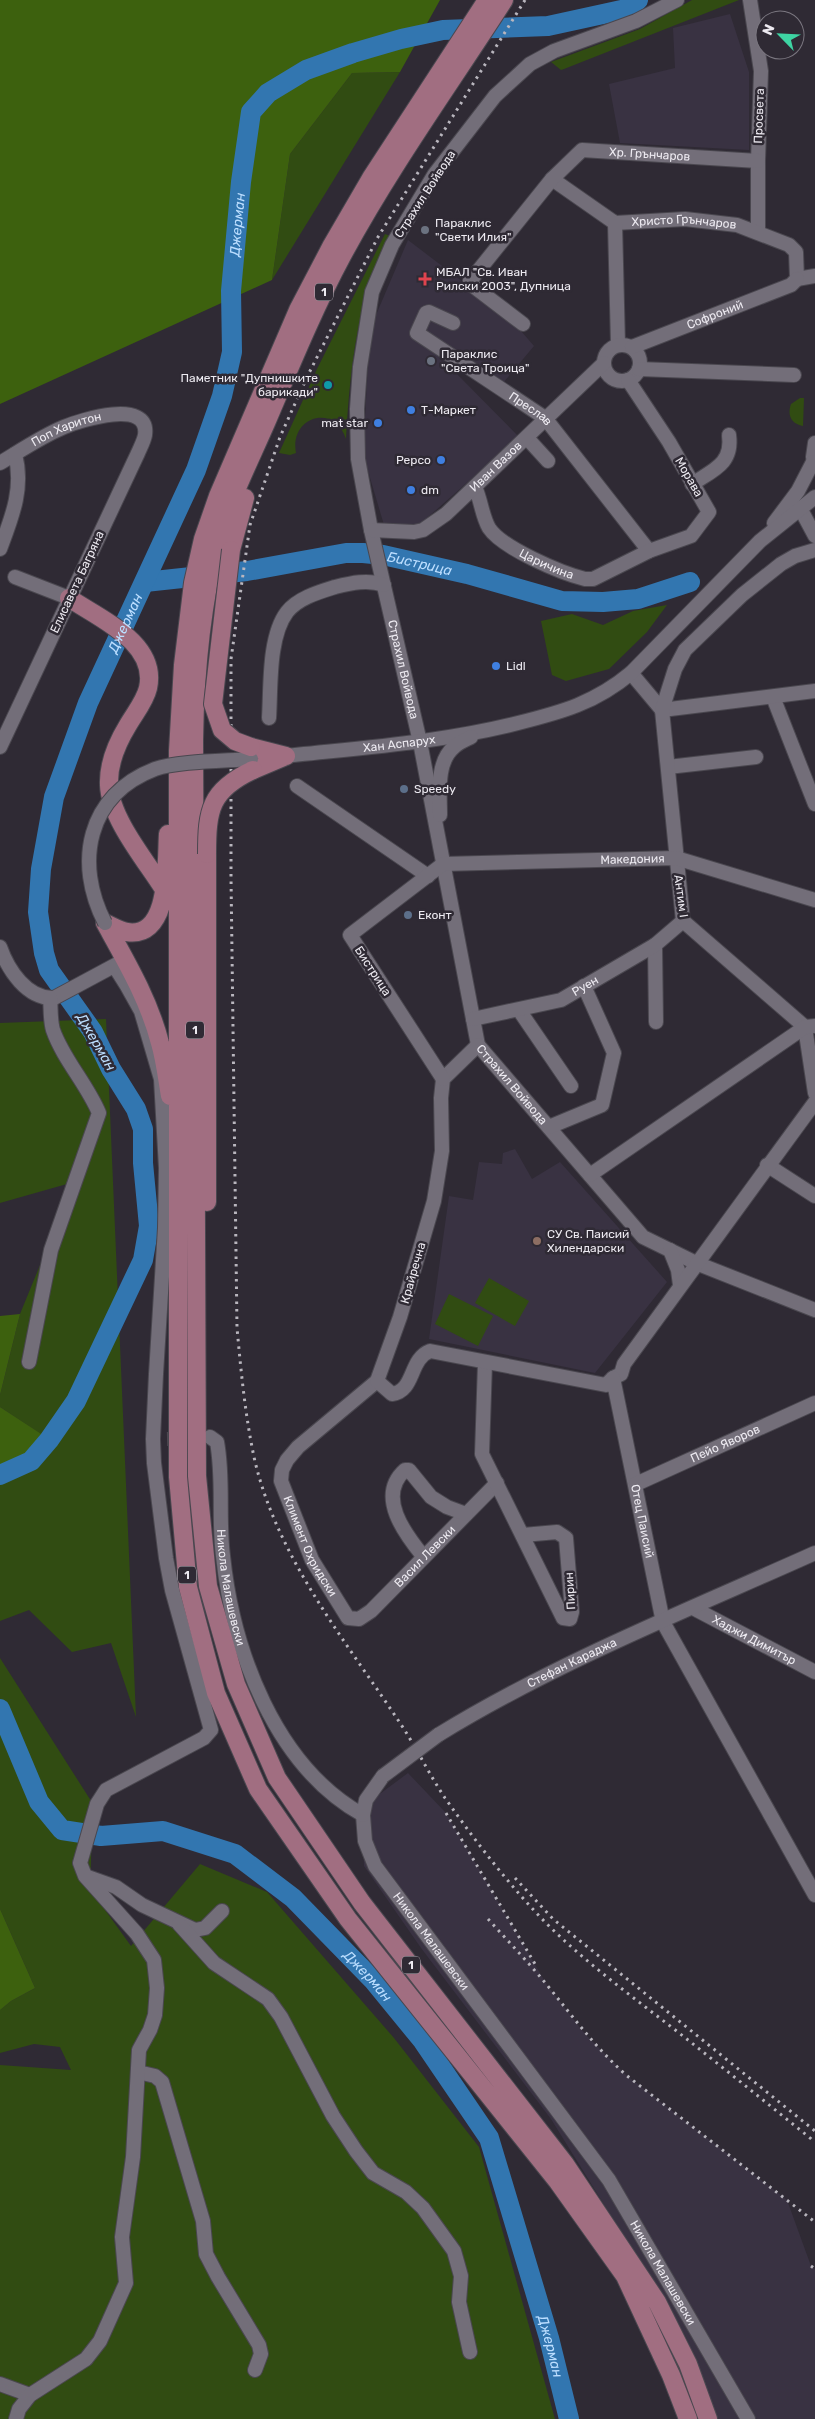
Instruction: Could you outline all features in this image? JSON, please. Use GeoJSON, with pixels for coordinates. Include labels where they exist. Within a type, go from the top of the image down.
{"type":"FeatureCollection","features":[{"type":"Feature","properties":{"kind":"main road","name":"1"},"geometry":{"type":"LineString","coordinates":[[215,551],[218,496],[312,283],[356,202],[487,0]]}},
{"type":"Feature","properties":{"kind":"main road","name":"1"},"geometry":{"type":"LineString","coordinates":[[504,0],[380,193],[344,254],[293,359],[250,482],[215,551],[201,584],[180,701],[178,1477],[188,1587],[216,1693],[258,1789],[348,1919],[558,2182],[625,2276],[672,2375],[688,2419]]}},
{"type":"Feature","properties":{"kind":"main road"},"geometry":{"type":"LineString","coordinates":[[215,551],[213,704],[222,730],[251,758]]}},
{"type":"Feature","properties":{"kind":"main road","name":"1"},"geometry":{"type":"LineString","coordinates":[[201,584],[194,740],[196,1389],[197,1476],[208,1586],[236,1684],[277,1778],[362,1903],[570,2172],[658,2302],[688,2364],[708,2419]]}},
{"type":"Feature","properties":{"kind":"main road"},"geometry":{"type":"LineString","coordinates":[[68,598],[130,639],[141,650],[148,663],[148,688],[114,752],[109,775],[110,794],[121,822],[164,888]]}},
{"type":"Feature","properties":{"kind":"main road"},"geometry":{"type":"LineString","coordinates":[[114,966],[138,932],[157,919],[162,906],[180,701]]}},
{"type":"Feature","properties":{"kind":"main road"},"geometry":{"type":"LineString","coordinates":[[196,1389],[207,1208],[208,818],[215,800],[224,788],[236,778],[251,758],[286,756]]}},
{"type":"Feature","properties":{"kind":"main road"},"geometry":{"type":"LineString","coordinates":[[105,923],[124,931],[138,932]]}},
{"type":"Feature","properties":{"kind":"main road"},"geometry":{"type":"LineString","coordinates":[[105,923],[114,966],[146,1003],[160,1043],[179,1145]]}},
{"type":"Feature","properties":{"kind":"street","name":"Страхил Войвода"},"geometry":{"type":"LineString","coordinates":[[677,0],[636,21],[554,51],[530,64],[511,79],[475,120],[410,212],[392,245],[376,283],[363,339],[357,409],[357,454],[371,530],[420,742],[478,1045],[643,1237],[696,1263],[815,1310]]}},
{"type":"Feature","properties":{"kind":"street","name":"Просвета"},"geometry":{"type":"LineString","coordinates":[[750,0],[761,71],[758,232]]}},
{"type":"Feature","properties":{"kind":"street","name":"Хр. Грънчаров"},"geometry":{"type":"LineString","coordinates":[[523,324],[473,286],[470,281],[552,179],[582,150],[758,161]]}},
{"type":"Feature","properties":{"kind":"street","name":"Христо Грънчаров"},"geometry":{"type":"LineString","coordinates":[[552,179],[614,222],[685,219],[737,225],[758,232],[794,248],[796,252],[796,279]]}},
{"type":"Feature","properties":{"kind":"street"},"geometry":{"type":"LineString","coordinates":[[614,222],[625,346],[639,357],[639,369],[628,380],[622,381],[611,378],[604,368],[604,363],[608,351],[625,346]]}},
{"type":"Feature","properties":{"kind":"street"},"geometry":{"type":"LineString","coordinates":[[796,279],[815,276]]}},
{"type":"Feature","properties":{"kind":"street","name":"Софроний"},"geometry":{"type":"LineString","coordinates":[[625,346],[791,285],[796,279]]}},
{"type":"Feature","properties":{"kind":"street","name":"Преслав"},"geometry":{"type":"LineString","coordinates":[[454,323],[433,313],[426,313],[417,330],[418,333],[545,418],[649,551]]}},
{"type":"Feature","properties":{"kind":"street","name":"Иван Вазов"},"geometry":{"type":"LineString","coordinates":[[371,530],[401,532],[423,530],[446,514],[604,363]]}},
{"type":"Feature","properties":{"kind":"street"},"geometry":{"type":"LineString","coordinates":[[639,369],[794,375]]}},
{"type":"Feature","properties":{"kind":"street","name":"Морава"},"geometry":{"type":"LineString","coordinates":[[628,380],[669,442],[708,512],[691,536],[649,551]]}},
{"type":"Feature","properties":{"kind":"street","name":"Поп Харитон"},"geometry":{"type":"LineString","coordinates":[[0,463],[62,427],[82,420],[117,414],[130,414],[137,417]]}},
{"type":"Feature","properties":{"kind":"street","name":"Елисавета Багряна"},"geometry":{"type":"LineString","coordinates":[[0,747],[68,598],[142,444],[145,435],[144,424],[137,417]]}},
{"type":"Feature","properties":{"kind":"street"},"geometry":{"type":"LineString","coordinates":[[692,484],[725,461],[731,448],[730,436]]}},
{"type":"Feature","properties":{"kind":"street"},"geometry":{"type":"LineString","coordinates":[[527,438],[548,461]]}},
{"type":"Feature","properties":{"kind":"street"},"geometry":{"type":"LineString","coordinates":[[0,549],[14,512],[18,492],[16,454]]}},
{"type":"Feature","properties":{"kind":"street","name":"Хан Аспарух"},"geometry":{"type":"LineString","coordinates":[[760,541],[798,491],[814,457]]}},
{"type":"Feature","properties":{"kind":"street","name":"Царичина"},"geometry":{"type":"LineString","coordinates":[[475,487],[489,528],[501,540],[519,552],[577,577],[593,579],[649,551]]}},
{"type":"Feature","properties":{"kind":"street","name":"Хан Аспарух"},"geometry":{"type":"LineString","coordinates":[[286,756],[420,742],[477,733],[572,709],[603,694],[631,673],[760,541],[815,497]]}},
{"type":"Feature","properties":{"kind":"street"},"geometry":{"type":"LineString","coordinates":[[800,508],[815,536]]}},
{"type":"Feature","properties":{"kind":"street"},"geometry":{"type":"LineString","coordinates":[[662,710],[674,669],[684,650],[769,572],[795,556],[815,550]]}},
{"type":"Feature","properties":{"kind":"street"},"geometry":{"type":"LineString","coordinates":[[15,577],[68,598]]}},
{"type":"Feature","properties":{"kind":"street"},"geometry":{"type":"LineString","coordinates":[[269,718],[274,645],[278,631],[288,611],[316,592],[362,582],[382,580]]}},
{"type":"Feature","properties":{"kind":"street"},"geometry":{"type":"LineString","coordinates":[[631,673],[662,710]]}},
{"type":"Feature","properties":{"kind":"street"},"geometry":{"type":"LineString","coordinates":[[662,710],[773,698],[815,691]]}},
{"type":"Feature","properties":{"kind":"street"},"geometry":{"type":"LineString","coordinates":[[773,698],[812,789],[815,804]]}},
{"type":"Feature","properties":{"kind":"street","name":"Антим I"},"geometry":{"type":"LineString","coordinates":[[662,710],[683,921],[810,1027]]}},
{"type":"Feature","properties":{"kind":"street"},"geometry":{"type":"LineString","coordinates":[[439,840],[441,774],[445,759],[454,747],[477,733]]}},
{"type":"Feature","properties":{"kind":"street"},"geometry":{"type":"LineString","coordinates":[[668,767],[756,757]]}},
{"type":"Feature","properties":{"kind":"street"},"geometry":{"type":"LineString","coordinates":[[105,923],[90,884],[89,852],[100,819],[116,794],[136,779],[162,768],[251,758]]}},
{"type":"Feature","properties":{"kind":"street"},"geometry":{"type":"LineString","coordinates":[[297,786],[428,876]]}},
{"type":"Feature","properties":{"kind":"street","name":"Македония"},"geometry":{"type":"LineString","coordinates":[[443,864],[676,858],[815,900]]}},
{"type":"Feature","properties":{"kind":"street","name":"Бистрица"},"geometry":{"type":"LineString","coordinates":[[443,864],[350,935],[443,1080]]}},
{"type":"Feature","properties":{"kind":"street","name":"Руен"},"geometry":{"type":"LineString","coordinates":[[473,1019],[561,1000],[655,945],[683,921]]}},
{"type":"Feature","properties":{"kind":"street"},"geometry":{"type":"LineString","coordinates":[[655,945],[656,1022]]}},
{"type":"Feature","properties":{"kind":"street"},"geometry":{"type":"LineString","coordinates":[[0,946],[21,982],[36,995],[52,998],[114,966],[128,986],[141,1011],[161,1079],[166,1168],[165,1228],[153,1439],[168,1566],[211,1730],[204,1738],[106,1790],[97,1804],[82,1848],[80,1863],[85,1876],[137,1934],[154,1960],[157,1988],[155,2015],[150,2030],[139,2050],[133,2157],[122,2237],[126,2282],[123,2294],[100,2341],[86,2359],[30,2395],[19,2409],[16,2419]]}},
{"type":"Feature","properties":{"kind":"street"},"geometry":{"type":"LineString","coordinates":[[549,1127],[602,1105],[606,1090],[614,1053],[584,986]]}},
{"type":"Feature","properties":{"kind":"street"},"geometry":{"type":"LineString","coordinates":[[29,1362],[51,1250],[99,1113],[91,1092],[64,1052],[53,1029],[52,998]]}},
{"type":"Feature","properties":{"kind":"street"},"geometry":{"type":"LineString","coordinates":[[519,1010],[571,1086]]}},
{"type":"Feature","properties":{"kind":"street"},"geometry":{"type":"LineString","coordinates":[[590,1175],[810,1027],[815,1093]]}},
{"type":"Feature","properties":{"kind":"street"},"geometry":{"type":"LineString","coordinates":[[443,1080],[478,1045]]}},
{"type":"Feature","properties":{"kind":"street","name":"Крайречна"},"geometry":{"type":"LineString","coordinates":[[377,1381],[400,1317],[434,1201],[442,1150],[441,1098],[443,1080]]}},
{"type":"Feature","properties":{"kind":"street"},"geometry":{"type":"LineString","coordinates":[[377,1381],[392,1394],[399,1393],[406,1387],[417,1360],[422,1354],[430,1351],[606,1386],[612,1378],[621,1374],[624,1364],[680,1285],[815,1102]]}},
{"type":"Feature","properties":{"kind":"street"},"geometry":{"type":"LineString","coordinates":[[767,1165],[815,1196]]}},
{"type":"Feature","properties":{"kind":"street"},"geometry":{"type":"LineString","coordinates":[[670,1250],[678,1270],[680,1285]]}},
{"type":"Feature","properties":{"kind":"street","name":"Пирин"},"geometry":{"type":"LineString","coordinates":[[484,1363],[482,1454],[563,1618],[570,1619],[572,1612],[566,1538],[557,1532],[523,1535]]}},
{"type":"Feature","properties":{"kind":"street","name":"Отец Паисий"},"geometry":{"type":"LineString","coordinates":[[612,1378],[636,1484],[663,1622],[815,1896]]}},
{"type":"Feature","properties":{"kind":"street","name":"Климент Охридски"},"geometry":{"type":"LineString","coordinates":[[348,1618],[312,1560],[281,1481],[282,1470],[287,1460],[298,1447],[377,1381]]}},
{"type":"Feature","properties":{"kind":"street","name":"Пейо Яворов"},"geometry":{"type":"LineString","coordinates":[[636,1484],[815,1403]]}},
{"type":"Feature","properties":{"kind":"street","name":"Никола Малашевски"},"geometry":{"type":"LineString","coordinates":[[210,1437],[217,1442],[220,1463],[219,1506],[223,1557],[244,1656],[285,1740],[299,1761],[336,1799],[362,1815],[365,1841],[376,1866],[609,2180],[748,2419]]}},
{"type":"Feature","properties":{"kind":"street"},"geometry":{"type":"LineString","coordinates":[[153,1439],[167,1439]]}},
{"type":"Feature","properties":{"kind":"street"},"geometry":{"type":"LineString","coordinates":[[424,1556],[401,1528],[395,1513],[394,1489],[401,1473],[405,1470],[410,1470],[431,1497],[447,1507],[466,1514]]}},
{"type":"Feature","properties":{"kind":"street","name":"Васил Левски"},"geometry":{"type":"LineString","coordinates":[[348,1618],[359,1619],[371,1611],[496,1483]]}},
{"type":"Feature","properties":{"kind":"street","name":"Стефан Караджа"},"geometry":{"type":"LineString","coordinates":[[362,1815],[366,1800],[383,1776],[438,1735],[479,1711],[553,1672],[815,1553]]}},
{"type":"Feature","properties":{"kind":"street","name":"Хаджи Димитър"},"geometry":{"type":"LineString","coordinates":[[693,1608],[815,1672]]}},
{"type":"Feature","properties":{"kind":"street"},"geometry":{"type":"LineString","coordinates":[[85,1876],[116,1887],[142,1905],[194,1930],[205,1928],[222,1911]]}},
{"type":"Feature","properties":{"kind":"street"},"geometry":{"type":"LineString","coordinates":[[179,1924],[214,1963],[268,1999],[281,2016],[333,2116],[356,2151],[373,2173],[406,2192],[423,2208],[454,2251],[461,2276],[459,2302],[470,2352]]}},
{"type":"Feature","properties":{"kind":"street"},"geometry":{"type":"LineString","coordinates":[[138,2072],[155,2076],[162,2082],[203,2222],[206,2254],[259,2346],[261,2354],[255,2370]]}},
{"type":"Feature","properties":{"kind":"street"},"geometry":{"type":"LineString","coordinates":[[0,2384],[30,2395]]}},
{"type":"Feature","properties":{"kind":"shaded area"},"geometry":{"type":"Polygon","coordinates":[[[730,14],[749,72],[749,150],[620,143],[609,84],[675,68],[673,28],[730,14]]]}},
{"type":"Feature","properties":{"kind":"shaded area"},"geometry":{"type":"Polygon","coordinates":[[[408,240],[509,317],[534,346],[503,383],[462,353],[453,370],[519,437],[419,525],[384,525],[363,454],[370,329],[408,240]]]}},
{"type":"Feature","properties":{"kind":"shaded area","name":"СУ Св. Паисий Хилендарски"},"geometry":{"type":"Polygon","coordinates":[[[515,1149],[532,1179],[560,1162],[667,1282],[595,1373],[429,1339],[449,1196],[473,1200],[479,1162],[502,1164],[503,1153],[515,1149]]]}},
{"type":"Feature","properties":{"kind":"shaded area"},"geometry":{"type":"Polygon","coordinates":[[[408,1773],[446,1813],[547,1985],[585,2034],[626,2075],[787,2200],[811,2266],[815,2269],[815,2419],[718,2419],[686,2337],[551,2119],[421,1948],[364,1866],[363,1840],[369,1802],[408,1773]]]}},
{"type":"Feature","properties":{"kind":"green space"},"geometry":{"type":"Polygon","coordinates":[[[0,0],[440,0],[400,72],[352,73],[290,154],[272,280],[0,404],[0,0]]]}},
{"type":"Feature","properties":{"kind":"green space"},"geometry":{"type":"Polygon","coordinates":[[[692,0],[739,0],[561,70],[551,62],[640,29],[692,0]]]}},
{"type":"Feature","properties":{"kind":"green space"},"geometry":{"type":"Polygon","coordinates":[[[400,72],[272,280],[290,154],[352,73],[400,72]]]}},
{"type":"Feature","properties":{"kind":"green space"},"geometry":{"type":"Polygon","coordinates":[[[385,234],[390,236],[370,284],[357,334],[346,439],[340,428],[333,421],[324,418],[314,419],[306,423],[299,430],[296,440],[296,453],[290,455],[279,453],[317,369],[385,234]]]}},
{"type":"Feature","properties":{"kind":"green space"},"geometry":{"type":"Polygon","coordinates":[[[800,398],[804,398],[803,426],[793,421],[789,412],[791,404],[800,398]]]}},
{"type":"Feature","properties":{"kind":"green space"},"geometry":{"type":"Polygon","coordinates":[[[667,605],[647,632],[609,669],[566,681],[552,675],[541,621],[572,614],[603,625],[633,611],[667,605]]]}},
{"type":"Feature","properties":{"kind":"green space"},"geometry":{"type":"Polygon","coordinates":[[[106,1019],[136,1717],[111,1643],[72,1652],[29,1610],[0,1621],[0,1480],[57,1445],[0,1407],[0,1395],[20,1314],[74,1182],[0,1203],[0,1023],[106,1019]]]}},
{"type":"Feature","properties":{"kind":"green space"},"geometry":{"type":"Polygon","coordinates":[[[489,1278],[529,1301],[515,1326],[475,1303],[489,1278]]]}},
{"type":"Feature","properties":{"kind":"green space"},"geometry":{"type":"Polygon","coordinates":[[[449,1294],[493,1316],[478,1346],[435,1324],[449,1294]]]}},
{"type":"Feature","properties":{"kind":"green space"},"geometry":{"type":"Polygon","coordinates":[[[20,1314],[0,1395],[0,1316],[20,1314]]]}},
{"type":"Feature","properties":{"kind":"green space"},"geometry":{"type":"Polygon","coordinates":[[[0,1407],[58,1445],[0,1480],[0,1407]]]}},
{"type":"Feature","properties":{"kind":"green space"},"geometry":{"type":"Polygon","coordinates":[[[0,1658],[93,1804],[90,1889],[131,1946],[200,1864],[267,1892],[394,2038],[479,2147],[555,2419],[0,2419],[0,2065],[71,2070],[60,2047],[34,2044],[0,2053],[0,2010],[11,2001],[35,1988],[0,1909],[0,1658]]]}},
{"type":"Feature","properties":{"kind":"green space"},"geometry":{"type":"Polygon","coordinates":[[[0,1909],[35,1988],[11,2001],[0,2010],[0,1909]]]}},
{"type":"Feature","properties":{"kind":"waterway","name":"Джерман"},"geometry":{"type":"LineString","coordinates":[[0,1475],[31,1461],[49,1440],[76,1401],[143,1260],[149,1226],[143,1163],[143,1129],[136,1109],[111,1069],[93,1032],[49,970],[44,953],[38,912],[41,869],[54,797],[88,703],[196,470],[222,396],[232,352],[231,291],[241,182],[251,112],[268,93],[306,70],[353,53],[401,39],[443,30],[548,26],[626,9],[638,0]]}},
{"type":"Feature","properties":{"kind":"waterway","name":"Бистрица"},"geometry":{"type":"LineString","coordinates":[[145,582],[247,571],[346,553],[383,555],[467,574],[562,601],[603,602],[638,599],[690,582]]}},
{"type":"Feature","properties":{"kind":"waterway","name":"Джерман"},"geometry":{"type":"LineString","coordinates":[[0,1709],[39,1802],[62,1830],[101,1836],[163,1831],[235,1854],[293,1898],[373,1980],[423,2041],[489,2138],[549,2338],[569,2419]]}},
{"type":"Feature","properties":{"kind":"tunnel"},"geometry":{"type":"LineString","coordinates":[[167,1439],[207,1438]]}},
{"type":"Feature","properties":{"kind":"railway"},"geometry":{"type":"LineString","coordinates":[[525,0],[378,237],[307,377],[280,437],[250,525],[231,659],[231,878],[237,1328],[246,1409],[254,1457],[264,1493],[278,1529],[295,1563],[335,1628],[406,1732],[433,1780],[481,1847],[532,1909],[576,1951],[815,2142]]}},
{"type":"Feature","properties":{"kind":"railway"},"geometry":{"type":"LineString","coordinates":[[446,1813],[535,1964]]}},
{"type":"Feature","properties":{"kind":"railway"},"geometry":{"type":"LineString","coordinates":[[515,1878],[553,1919],[815,2131]]}},
{"type":"Feature","properties":{"kind":"railway"},"geometry":{"type":"LineString","coordinates":[[488,1919],[540,1977],[594,2042],[626,2075],[815,2222]]}},
{"type":"Feature","properties":{"kind":"railway"},"geometry":{"type":"LineString","coordinates":[[811,2266],[815,2269]]}},
{"type":"Feature","properties":{"kind":"place","name":"Параклис \"Свети Илия\""},"geometry":{"type":"Point","coordinates":[425,230]}},
{"type":"Feature","properties":{"kind":"place","name":"МБАЛ \"Св. Иван Рилски 2003\", Дупница"},"geometry":{"type":"Point","coordinates":[425,279]}},
{"type":"Feature","properties":{"kind":"place","name":"Параклис \"Света Троица\""},"geometry":{"type":"Point","coordinates":[431,361]}},
{"type":"Feature","properties":{"kind":"place","name":"Паметник \"Дупнишките барикади\""},"geometry":{"type":"Point","coordinates":[328,385]}},
{"type":"Feature","properties":{"kind":"place","name":"Т-Маркет"},"geometry":{"type":"Point","coordinates":[411,410]}},
{"type":"Feature","properties":{"kind":"place","name":"mat star"},"geometry":{"type":"Point","coordinates":[378,423]}},
{"type":"Feature","properties":{"kind":"place","name":"Pepco"},"geometry":{"type":"Point","coordinates":[441,460]}},
{"type":"Feature","properties":{"kind":"place","name":"dm"},"geometry":{"type":"Point","coordinates":[411,490]}},
{"type":"Feature","properties":{"kind":"place","name":"Lidl"},"geometry":{"type":"Point","coordinates":[496,666]}},
{"type":"Feature","properties":{"kind":"place","name":"Speedy"},"geometry":{"type":"Point","coordinates":[404,789]}},
{"type":"Feature","properties":{"kind":"place","name":"Еконт"},"geometry":{"type":"Point","coordinates":[408,915]}},
{"type":"Feature","properties":{"kind":"place","name":"СУ Св. Паисий Хилендарски"},"geometry":{"type":"Point","coordinates":[537,1241]}}]}
